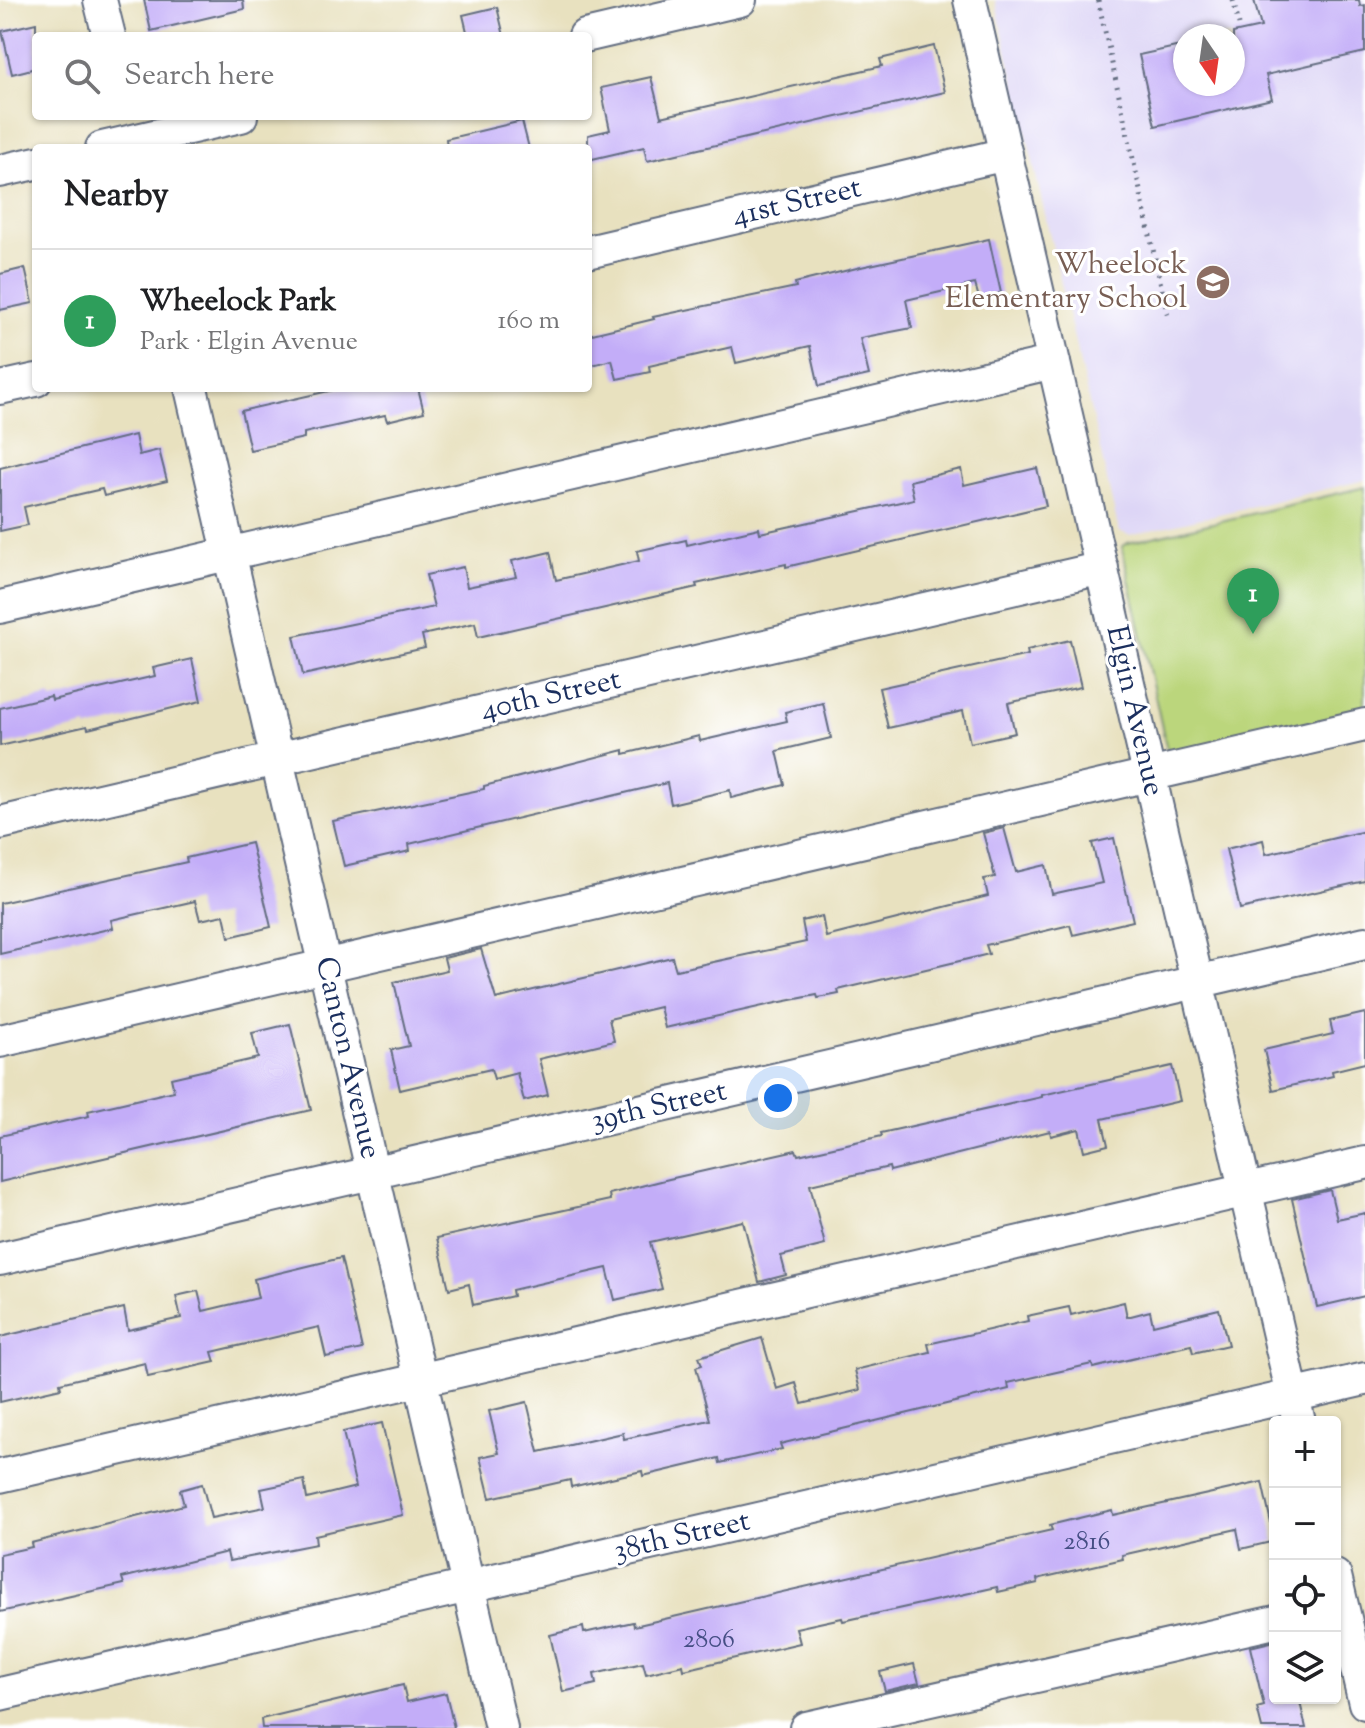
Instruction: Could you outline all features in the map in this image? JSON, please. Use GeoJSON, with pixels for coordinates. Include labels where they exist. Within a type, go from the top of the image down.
{"type":"FeatureCollection","features":[{"type":"Feature","properties":{"kind":"street"},"geometry":{"type":"LineString","coordinates":[[100,0],[108,32]]}},
{"type":"Feature","properties":{"kind":"street"},"geometry":{"type":"LineString","coordinates":[[592,34],[740,0]]}},
{"type":"Feature","properties":{"kind":"street","name":"Elgin Avenue"},"geometry":{"type":"LineString","coordinates":[[970,0],[1296,1409]]}},
{"type":"Feature","properties":{"kind":"street"},"geometry":{"type":"LineString","coordinates":[[112,144],[134,135],[218,120]]}},
{"type":"Feature","properties":{"kind":"street","name":"41st Street"},"geometry":{"type":"LineString","coordinates":[[592,251],[1006,154]]}},
{"type":"Feature","properties":{"kind":"street"},"geometry":{"type":"LineString","coordinates":[[0,171],[32,164]]}},
{"type":"Feature","properties":{"kind":"street"},"geometry":{"type":"LineString","coordinates":[[0,607],[1054,362]]}},
{"type":"Feature","properties":{"kind":"street"},"geometry":{"type":"LineString","coordinates":[[0,388],[32,381]]}},
{"type":"Feature","properties":{"kind":"street","name":"Canton Avenue"},"geometry":{"type":"LineString","coordinates":[[192,392],[501,1728]]}},
{"type":"Feature","properties":{"kind":"street","name":"40th Street"},"geometry":{"type":"LineString","coordinates":[[0,823],[1102,568]]}},
{"type":"Feature","properties":{"kind":"street"},"geometry":{"type":"LineString","coordinates":[[0,1041],[1365,725]]}},
{"type":"Feature","properties":{"kind":"street","name":"39th Street"},"geometry":{"type":"LineString","coordinates":[[0,1259],[1365,943]]}},
{"type":"Feature","properties":{"kind":"street"},"geometry":{"type":"LineString","coordinates":[[0,1476],[1365,1163]]}},
{"type":"Feature","properties":{"kind":"street","name":"38th Street"},"geometry":{"type":"LineString","coordinates":[[0,1694],[468,1586],[1296,1409],[1365,1379]]}},
{"type":"Feature","properties":{"kind":"street"},"geometry":{"type":"LineString","coordinates":[[1341,1606],[1358,1643],[1365,1703]]}},
{"type":"Feature","properties":{"kind":"street"},"geometry":{"type":"LineString","coordinates":[[806,1728],[1269,1623]]}},
{"type":"Feature","properties":{"kind":"path"},"geometry":{"type":"LineString","coordinates":[[1098,0],[1168,317]]}},
{"type":"Feature","properties":{"kind":"path"},"geometry":{"type":"LineString","coordinates":[[1233,0],[1239,24]]}},
{"type":"Feature","properties":{"kind":"shaded area","name":"Wheelock Elementary School"},"geometry":{"type":"Polygon","coordinates":[[[995,0],[1365,0],[1365,480],[1129,535],[1119,531],[995,0]]]}},
{"type":"Feature","properties":{"kind":"green space"},"geometry":{"type":"Polygon","coordinates":[[[1365,487],[1365,717],[1172,755],[1166,746],[1122,547],[1128,543],[1365,487]]]}},
{"type":"Feature","properties":{"kind":"building"},"geometry":{"type":"Polygon","coordinates":[[[144,0],[243,0],[244,9],[151,31],[144,0]]]}},
{"type":"Feature","properties":{"kind":"building"},"geometry":{"type":"Polygon","coordinates":[[[1254,0],[1359,0],[1360,6],[1365,5],[1365,52],[1266,75],[1272,99],[1155,126],[1139,55],[1173,48],[1173,96],[1245,96],[1245,30],[1261,27],[1254,0]]]}},
{"type":"Feature","properties":{"kind":"building"},"geometry":{"type":"Polygon","coordinates":[[[497,7],[503,32],[467,32],[463,15],[497,7]]]}},
{"type":"Feature","properties":{"kind":"building"},"geometry":{"type":"Polygon","coordinates":[[[36,23],[36,32],[32,32],[32,69],[12,74],[2,31],[36,23]]]}},
{"type":"Feature","properties":{"kind":"building"},"geometry":{"type":"Polygon","coordinates":[[[934,46],[945,92],[647,161],[644,147],[592,159],[592,144],[588,144],[588,135],[610,130],[601,88],[651,77],[661,117],[882,66],[880,59],[934,46]]]}},
{"type":"Feature","properties":{"kind":"building"},"geometry":{"type":"Polygon","coordinates":[[[522,121],[528,144],[447,144],[446,139],[522,121]]]}},
{"type":"Feature","properties":{"kind":"building"},"geometry":{"type":"Polygon","coordinates":[[[989,239],[1001,293],[979,298],[975,284],[906,300],[912,328],[860,338],[869,375],[819,386],[810,346],[736,363],[732,347],[649,366],[650,372],[617,379],[612,360],[592,365],[592,334],[653,317],[796,287],[795,283],[989,239]]]}},
{"type":"Feature","properties":{"kind":"building"},"geometry":{"type":"Polygon","coordinates":[[[25,268],[32,303],[0,310],[0,274],[25,268]]]}},
{"type":"Feature","properties":{"kind":"building"},"geometry":{"type":"Polygon","coordinates":[[[324,392],[419,392],[424,412],[387,421],[385,415],[304,433],[304,438],[250,450],[241,411],[324,392]]]}},
{"type":"Feature","properties":{"kind":"building"},"geometry":{"type":"Polygon","coordinates":[[[135,435],[139,455],[159,450],[167,481],[104,496],[102,489],[24,507],[28,525],[0,531],[0,468],[135,435]]]}},
{"type":"Feature","properties":{"kind":"building"},"geometry":{"type":"Polygon","coordinates":[[[1037,468],[1046,506],[786,567],[786,564],[696,584],[697,587],[478,637],[475,623],[422,635],[425,648],[303,675],[294,636],[434,607],[426,575],[463,567],[467,587],[516,577],[512,561],[550,552],[556,580],[639,561],[637,551],[686,540],[687,545],[759,528],[760,533],[914,499],[910,481],[961,469],[964,485],[1037,468]]]}},
{"type":"Feature","properties":{"kind":"building"},"geometry":{"type":"Polygon","coordinates":[[[1070,640],[1081,687],[1008,703],[1015,733],[970,743],[963,711],[888,728],[879,688],[1028,655],[1027,650],[1070,640]]]}},
{"type":"Feature","properties":{"kind":"building"},"geometry":{"type":"Polygon","coordinates":[[[192,659],[201,701],[88,729],[87,726],[0,746],[0,708],[51,696],[52,700],[155,676],[153,668],[192,659]]]}},
{"type":"Feature","properties":{"kind":"building"},"geometry":{"type":"Polygon","coordinates":[[[823,703],[831,738],[777,751],[785,785],[731,798],[730,790],[671,804],[667,783],[409,844],[410,851],[344,866],[333,821],[484,789],[484,786],[624,750],[624,754],[699,736],[700,741],[787,721],[785,712],[823,703]]]}},
{"type":"Feature","properties":{"kind":"building"},"geometry":{"type":"Polygon","coordinates":[[[1004,828],[1016,872],[1046,865],[1052,894],[1102,883],[1092,843],[1114,838],[1133,921],[1073,935],[1070,925],[986,945],[989,954],[838,990],[839,994],[776,1003],[665,1028],[660,1007],[609,1019],[614,1041],[539,1059],[548,1095],[524,1101],[517,1073],[494,1079],[491,1069],[400,1090],[391,1050],[409,1046],[394,982],[447,970],[444,958],[481,949],[496,999],[672,957],[676,970],[806,942],[802,921],[822,916],[826,937],[988,896],[984,879],[995,877],[983,833],[1004,828]]]}},
{"type":"Feature","properties":{"kind":"building"},"geometry":{"type":"Polygon","coordinates":[[[1365,831],[1365,881],[1240,909],[1226,849],[1263,840],[1266,854],[1365,831]]]}},
{"type":"Feature","properties":{"kind":"building"},"geometry":{"type":"Polygon","coordinates":[[[251,843],[271,927],[229,937],[224,915],[200,920],[195,901],[111,920],[113,928],[0,954],[0,903],[187,862],[186,858],[251,843]]]}},
{"type":"Feature","properties":{"kind":"building"},"geometry":{"type":"Polygon","coordinates":[[[1365,1013],[1365,1063],[1332,1071],[1333,1076],[1273,1090],[1264,1050],[1333,1034],[1330,1021],[1365,1013]]]}},
{"type":"Feature","properties":{"kind":"building"},"geometry":{"type":"Polygon","coordinates":[[[290,1024],[311,1110],[0,1182],[0,1136],[89,1116],[88,1111],[174,1091],[171,1078],[258,1058],[252,1033],[290,1024]]]}},
{"type":"Feature","properties":{"kind":"building"},"geometry":{"type":"Polygon","coordinates":[[[1172,1066],[1180,1101],[1102,1119],[1108,1145],[1084,1151],[1079,1129],[1051,1136],[1050,1131],[890,1171],[889,1167],[810,1185],[825,1245],[781,1256],[786,1275],[759,1282],[743,1221],[650,1242],[662,1289],[615,1300],[607,1268],[512,1290],[513,1296],[473,1305],[469,1284],[449,1289],[437,1238],[610,1200],[609,1194],[669,1179],[796,1150],[798,1155],[1172,1066]]]}},
{"type":"Feature","properties":{"kind":"building"},"geometry":{"type":"Polygon","coordinates":[[[1330,1190],[1337,1219],[1365,1213],[1365,1296],[1317,1307],[1292,1199],[1330,1190]]]}},
{"type":"Feature","properties":{"kind":"building"},"geometry":{"type":"Polygon","coordinates":[[[341,1258],[362,1349],[326,1357],[319,1327],[212,1352],[215,1362],[148,1377],[145,1363],[60,1383],[61,1388],[0,1402],[0,1337],[124,1308],[128,1330],[181,1318],[176,1296],[198,1291],[203,1311],[258,1298],[254,1279],[341,1258]]]}},
{"type":"Feature","properties":{"kind":"building"},"geometry":{"type":"Polygon","coordinates":[[[1124,1302],[1127,1317],[1150,1311],[1153,1325],[1219,1309],[1228,1345],[1193,1353],[1191,1345],[1093,1368],[1092,1364],[1008,1383],[1009,1389],[780,1444],[782,1449],[720,1463],[719,1458],[643,1476],[642,1471],[571,1487],[570,1480],[490,1498],[480,1457],[499,1453],[489,1411],[527,1402],[539,1452],[623,1433],[624,1439],[710,1420],[696,1367],[702,1365],[699,1357],[762,1338],[777,1389],[796,1383],[802,1404],[860,1390],[855,1370],[930,1352],[928,1344],[1028,1321],[1027,1316],[1069,1307],[1071,1315],[1124,1302]]]}},
{"type":"Feature","properties":{"kind":"building"},"geometry":{"type":"Polygon","coordinates":[[[382,1423],[403,1515],[315,1535],[316,1544],[229,1561],[227,1552],[122,1578],[124,1584],[0,1612],[0,1554],[32,1547],[31,1543],[184,1505],[180,1490],[202,1484],[211,1518],[265,1507],[261,1489],[304,1480],[307,1499],[356,1487],[343,1432],[382,1423]]]}},
{"type":"Feature","properties":{"kind":"building"},"geometry":{"type":"Polygon","coordinates":[[[1262,1482],[1269,1514],[1269,1542],[1241,1549],[1237,1529],[1122,1555],[1123,1559],[1037,1579],[1038,1583],[998,1592],[997,1587],[843,1621],[842,1618],[796,1628],[800,1643],[684,1670],[683,1665],[646,1674],[643,1663],[594,1674],[596,1684],[563,1692],[550,1635],[583,1627],[584,1633],[633,1622],[634,1626],[1052,1530],[1050,1525],[1112,1510],[1113,1515],[1262,1482]]]}},
{"type":"Feature","properties":{"kind":"building"},"geometry":{"type":"Polygon","coordinates":[[[1269,1642],[1269,1704],[1300,1704],[1306,1728],[1262,1728],[1257,1708],[1264,1706],[1250,1647],[1269,1642]]]}},
{"type":"Feature","properties":{"kind":"building"},"geometry":{"type":"Polygon","coordinates":[[[914,1664],[919,1683],[885,1691],[880,1672],[914,1664]]]}},
{"type":"Feature","properties":{"kind":"building"},"geometry":{"type":"Polygon","coordinates":[[[403,1685],[407,1702],[446,1693],[454,1728],[262,1728],[261,1719],[403,1685]]]}},
{"type":"Feature","properties":{"kind":"place","name":"Wheelock Elementary School"},"geometry":{"type":"Point","coordinates":[1213,282]}},
{"type":"Feature","properties":{"kind":"place","name":"Wheelock Park"},"geometry":{"type":"Point","coordinates":[1253,634]}}]}
